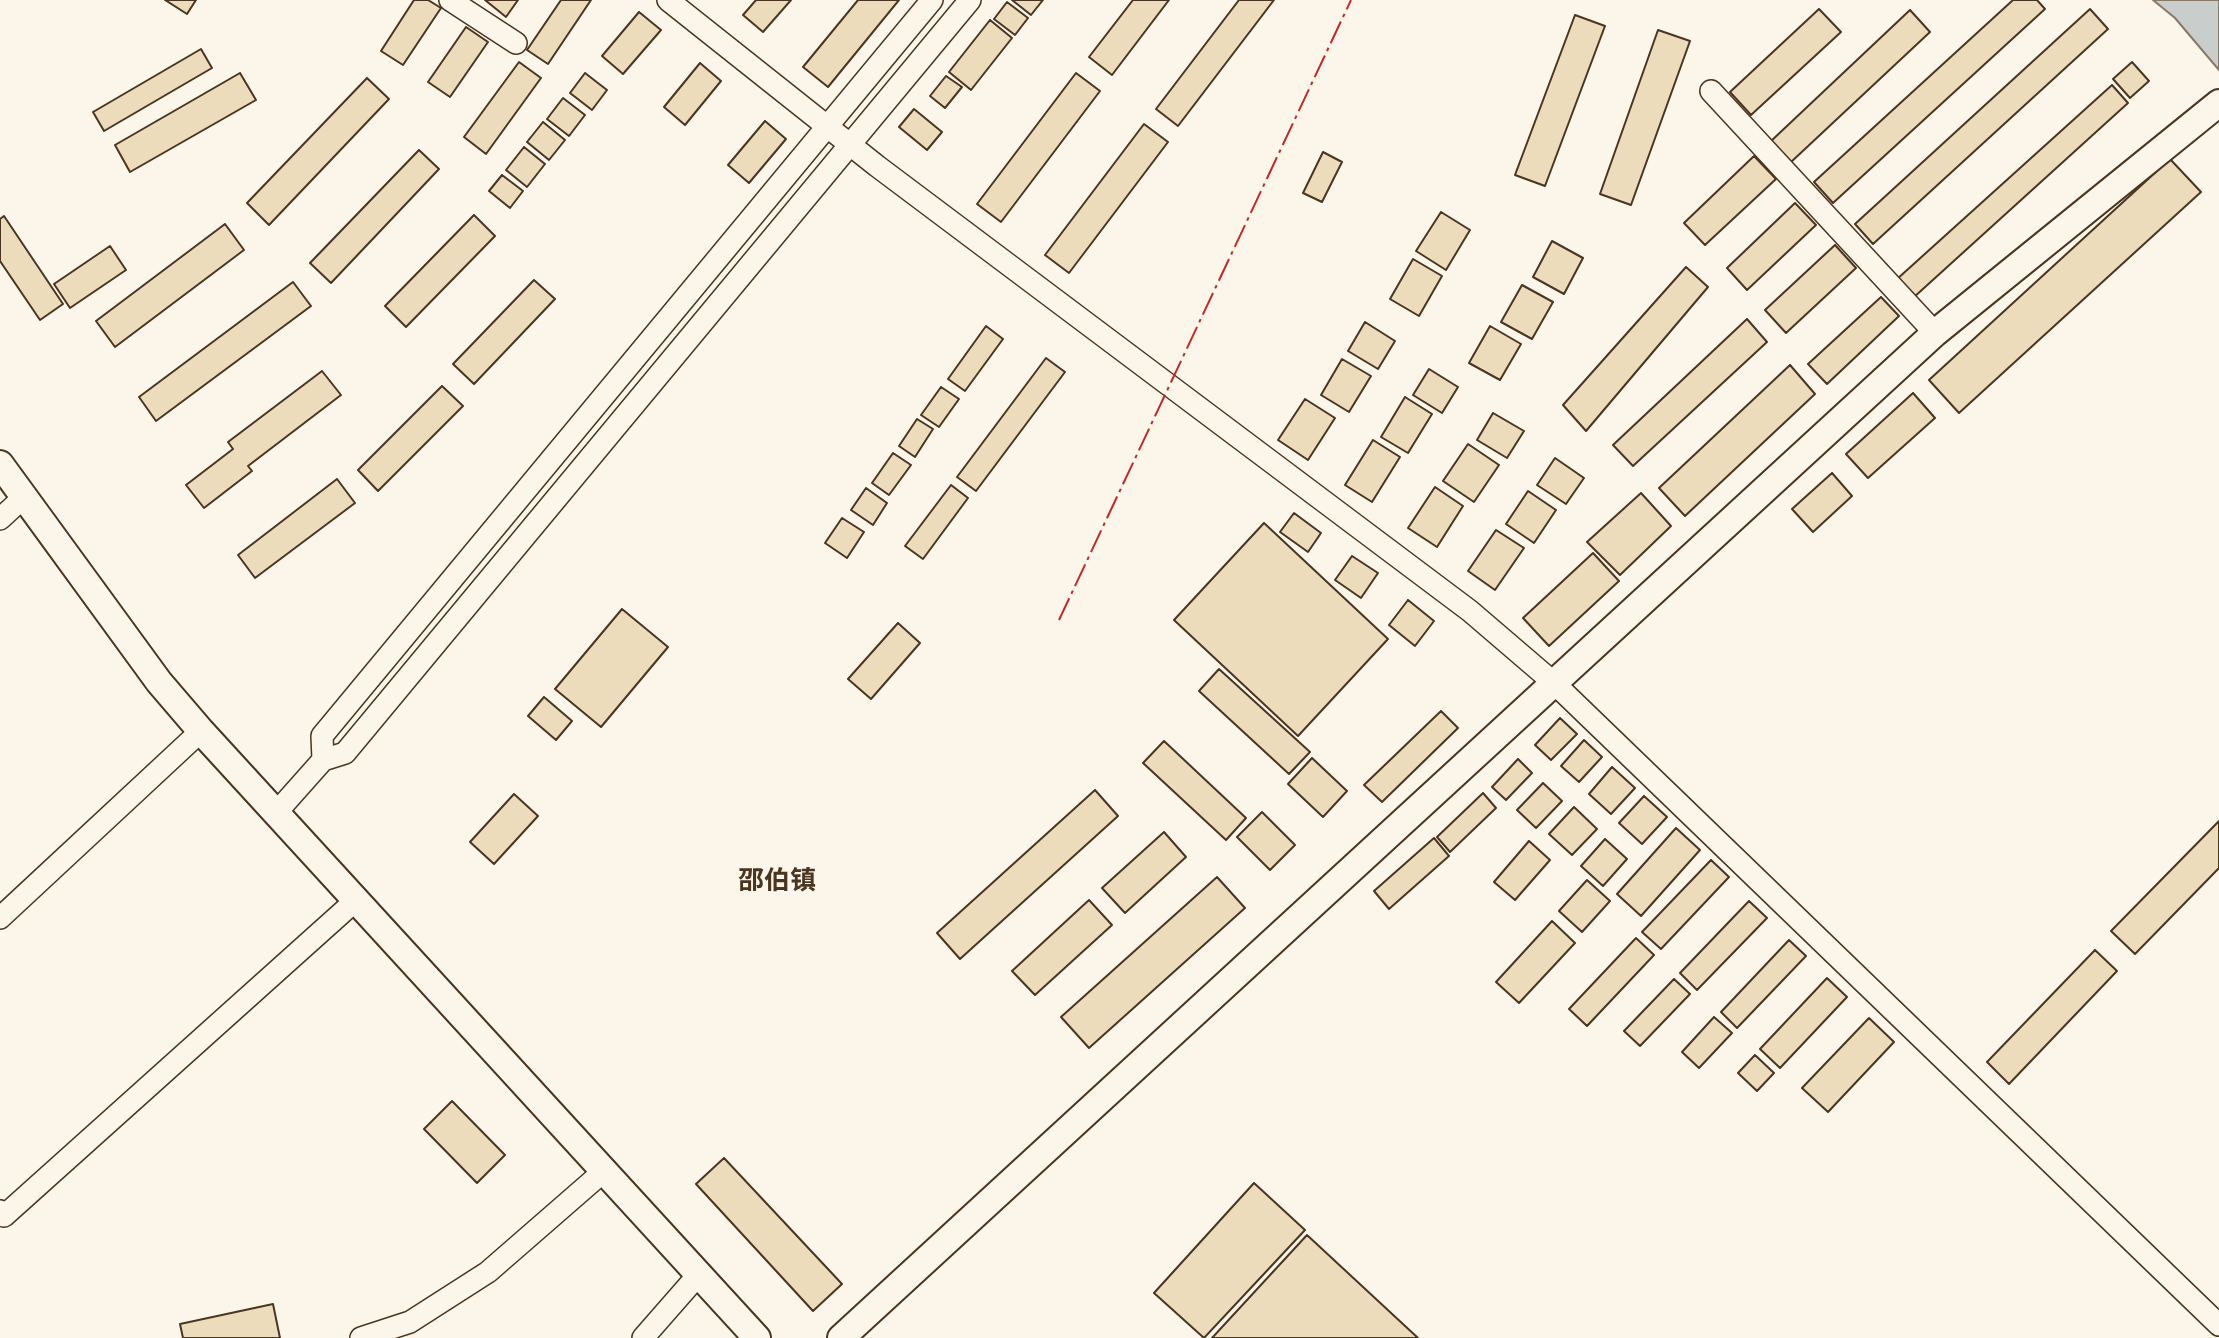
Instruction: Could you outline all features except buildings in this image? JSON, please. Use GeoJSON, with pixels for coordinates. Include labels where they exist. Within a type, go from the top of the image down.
{"type":"FeatureCollection","features":[{"type":"Feature","properties":{"kind":"main road"},"geometry":{"type":"LineString","coordinates":[[841,1338],[1935,333],[2219,103]]}},
{"type":"Feature","properties":{"kind":"main road"},"geometry":{"type":"LineString","coordinates":[[0,464],[159,682],[201,731],[757,1338]]}},
{"type":"Feature","properties":{"kind":"street"},"geometry":{"type":"LineString","coordinates":[[450,0],[516,43]]}},
{"type":"Feature","properties":{"kind":"street"},"geometry":{"type":"LineString","coordinates":[[668,0],[850,145],[1470,611],[1554,683],[2219,1325]]}},
{"type":"Feature","properties":{"kind":"street"},"geometry":{"type":"LineString","coordinates":[[323,760],[322,736],[932,0]]}},
{"type":"Feature","properties":{"kind":"street"},"geometry":{"type":"LineString","coordinates":[[275,814],[323,760],[345,753],[970,0]]}},
{"type":"Feature","properties":{"kind":"street"},"geometry":{"type":"LineString","coordinates":[[1712,91],[1935,333]]}},
{"type":"Feature","properties":{"kind":"street"},"geometry":{"type":"LineString","coordinates":[[0,519],[24,497]]}},
{"type":"Feature","properties":{"kind":"street"},"geometry":{"type":"LineString","coordinates":[[0,918],[201,731]]}},
{"type":"Feature","properties":{"kind":"street"},"geometry":{"type":"LineString","coordinates":[[0,1212],[4,1216],[355,901]]}},
{"type":"Feature","properties":{"kind":"street"},"geometry":{"type":"LineString","coordinates":[[361,1338],[410,1322],[488,1272],[604,1171]]}},
{"type":"Feature","properties":{"kind":"street"},"geometry":{"type":"LineString","coordinates":[[643,1338],[699,1274]]}},
{"type":"Feature","properties":{"kind":"shaded area"},"geometry":{"type":"Polygon","coordinates":[[[2153,0],[2219,0],[2219,70],[2175,18],[2153,0]]]}},
{"type":"Feature","properties":{"kind":"power"},"geometry":{"type":"LineString","coordinates":[[1059,620],[1351,0]]}},
{"type":"Feature","properties":{"kind":"district","name":"邵伯镇"},"geometry":{"type":"Point","coordinates":[777,882]}}]}
